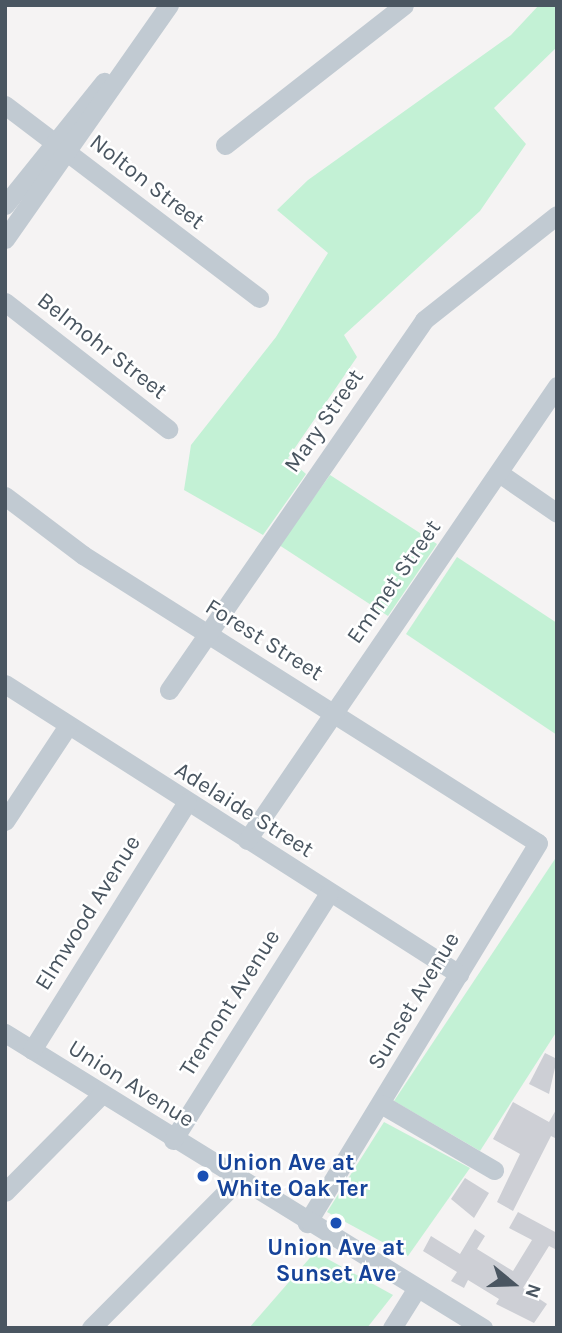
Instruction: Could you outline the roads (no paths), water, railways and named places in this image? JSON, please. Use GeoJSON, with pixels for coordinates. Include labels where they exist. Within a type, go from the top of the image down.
{"type":"FeatureCollection","features":[{"type":"Feature","properties":{"kind":"street"},"geometry":{"type":"LineString","coordinates":[[5,239],[62,148],[168,5]]}},
{"type":"Feature","properties":{"kind":"street"},"geometry":{"type":"LineString","coordinates":[[225,145],[404,5]]}},
{"type":"Feature","properties":{"kind":"street","name":"Nolton Street"},"geometry":{"type":"LineString","coordinates":[[5,105],[259,298]]}},
{"type":"Feature","properties":{"kind":"street"},"geometry":{"type":"LineString","coordinates":[[5,205],[62,148]]}},
{"type":"Feature","properties":{"kind":"street","name":"Mary Street"},"geometry":{"type":"LineString","coordinates":[[169,690],[424,320],[557,215]]}},
{"type":"Feature","properties":{"kind":"street","name":"Belmohr Street"},"geometry":{"type":"LineString","coordinates":[[5,302],[168,429]]}},
{"type":"Feature","properties":{"kind":"street","name":"Emmet Street"},"geometry":{"type":"LineString","coordinates":[[247,841],[557,386]]}},
{"type":"Feature","properties":{"kind":"street"},"geometry":{"type":"LineString","coordinates":[[499,473],[557,513]]}},
{"type":"Feature","properties":{"kind":"street","name":"Forest Street"},"geometry":{"type":"LineString","coordinates":[[5,496],[208,634],[501,818]]}},
{"type":"Feature","properties":{"kind":"street","name":"Adelaide Street"},"geometry":{"type":"LineString","coordinates":[[5,684],[68,727],[459,974]]}},
{"type":"Feature","properties":{"kind":"street"},"geometry":{"type":"LineString","coordinates":[[5,821],[68,727]]}},
{"type":"Feature","properties":{"kind":"street","name":"Elmwood Avenue"},"geometry":{"type":"LineString","coordinates":[[32,1050],[187,802]]}},
{"type":"Feature","properties":{"kind":"street","name":"Sunset Avenue"},"geometry":{"type":"LineString","coordinates":[[307,1223],[537,852],[538,843],[501,818]]}},
{"type":"Feature","properties":{"kind":"street","name":"Tremont Avenue"},"geometry":{"type":"LineString","coordinates":[[173,1140],[329,893]]}},
{"type":"Feature","properties":{"kind":"street","name":"Union Avenue"},"geometry":{"type":"LineString","coordinates":[[5,1033],[307,1223],[483,1328]]}},
{"type":"Feature","properties":{"kind":"street"},"geometry":{"type":"LineString","coordinates":[[5,1192],[101,1095]]}},
{"type":"Feature","properties":{"kind":"street"},"geometry":{"type":"LineString","coordinates":[[381,1104],[494,1170]]}},
{"type":"Feature","properties":{"kind":"street"},"geometry":{"type":"LineString","coordinates":[[91,1328],[238,1180]]}},
{"type":"Feature","properties":{"kind":"street"},"geometry":{"type":"LineString","coordinates":[[392,1328],[418,1288]]}},
{"type":"Feature","properties":{"kind":"place","name":"Union Ave at White Oak Ter"},"geometry":{"type":"Point","coordinates":[203,1176]}},
{"type":"Feature","properties":{"kind":"place","name":"Union Ave at Sunset Ave"},"geometry":{"type":"Point","coordinates":[336,1223]}}]}
